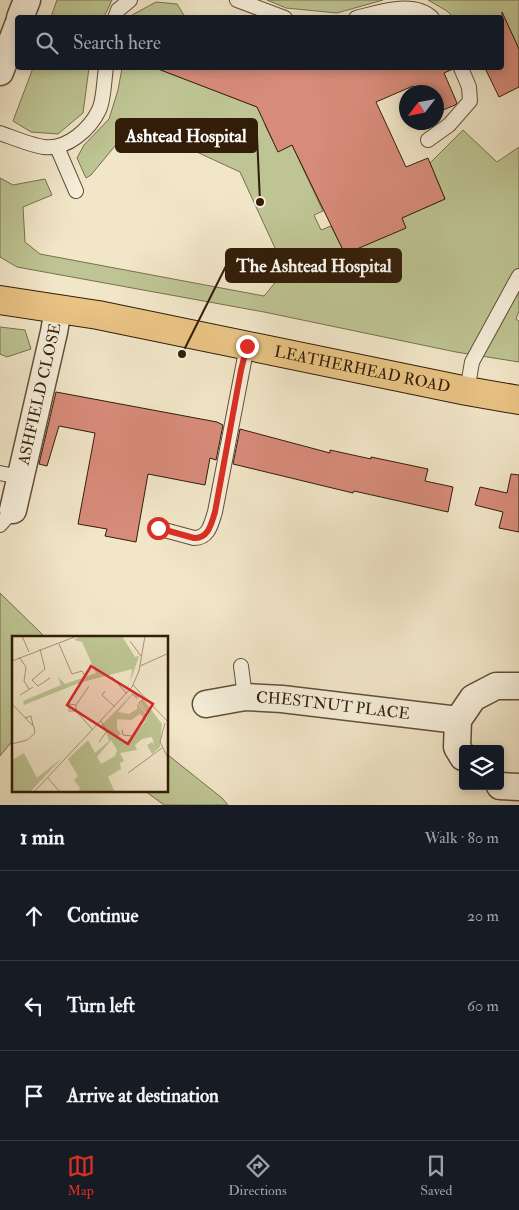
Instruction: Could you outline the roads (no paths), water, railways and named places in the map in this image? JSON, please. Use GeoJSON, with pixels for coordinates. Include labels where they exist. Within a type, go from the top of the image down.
{"type":"FeatureCollection","features":[{"type":"Feature","properties":{"kind":"highway","name":"LEATHERHEAD ROAD"},"geometry":{"type":"LineString","coordinates":[[0,300],[98,315],[519,400]]}},
{"type":"Feature","properties":{"kind":"street"},"geometry":{"type":"LineString","coordinates":[[21,15],[27,0]]}},
{"type":"Feature","properties":{"kind":"street"},"geometry":{"type":"LineString","coordinates":[[0,72],[15,33]]}},
{"type":"Feature","properties":{"kind":"street","name":"ASHFIELD CLOSE"},"geometry":{"type":"LineString","coordinates":[[6,517],[10,475],[54,332],[58,309]]}},
{"type":"Feature","properties":{"kind":"street"},"geometry":{"type":"LineString","coordinates":[[459,750],[457,747],[458,720],[473,698],[496,686],[519,686]]}},
{"type":"Feature","properties":{"kind":"street","name":"CHESTNUT PLACE"},"geometry":{"type":"LineString","coordinates":[[206,704],[245,697],[291,700],[458,720]]}},
{"type":"Feature","properties":{"kind":"street"},"geometry":{"type":"LineString","coordinates":[[504,786],[519,787]]}},
{"type":"Feature","properties":{"kind":"lane"},"geometry":{"type":"LineString","coordinates":[[116,15],[118,10],[130,0]]}},
{"type":"Feature","properties":{"kind":"lane"},"geometry":{"type":"LineString","coordinates":[[237,0],[276,15]]}},
{"type":"Feature","properties":{"kind":"lane"},"geometry":{"type":"LineString","coordinates":[[368,15],[399,7],[416,6],[427,11],[430,15]]}},
{"type":"Feature","properties":{"kind":"lane"},"geometry":{"type":"LineString","coordinates":[[0,133],[44,147],[57,147],[76,138],[100,109],[106,70]]}},
{"type":"Feature","properties":{"kind":"lane"},"geometry":{"type":"LineString","coordinates":[[428,140],[449,125],[470,101],[469,87],[462,70]]}},
{"type":"Feature","properties":{"kind":"lane"},"geometry":{"type":"LineString","coordinates":[[57,147],[76,191]]}},
{"type":"Feature","properties":{"kind":"lane"},"geometry":{"type":"LineString","coordinates":[[467,391],[472,362],[519,276]]}},
{"type":"Feature","properties":{"kind":"lane"},"geometry":{"type":"LineString","coordinates":[[158,528],[194,538],[199,538],[208,532],[215,512],[247,346]]}},
{"type":"Feature","properties":{"kind":"lane"},"geometry":{"type":"LineString","coordinates":[[241,666],[245,697]]}},
{"type":"Feature","properties":{"kind":"place","name":"Ashtead Hospital"},"geometry":{"type":"Point","coordinates":[260,202]}},
{"type":"Feature","properties":{"kind":"place","name":"The Ashtead Hospital"},"geometry":{"type":"Point","coordinates":[182,354]}}]}
